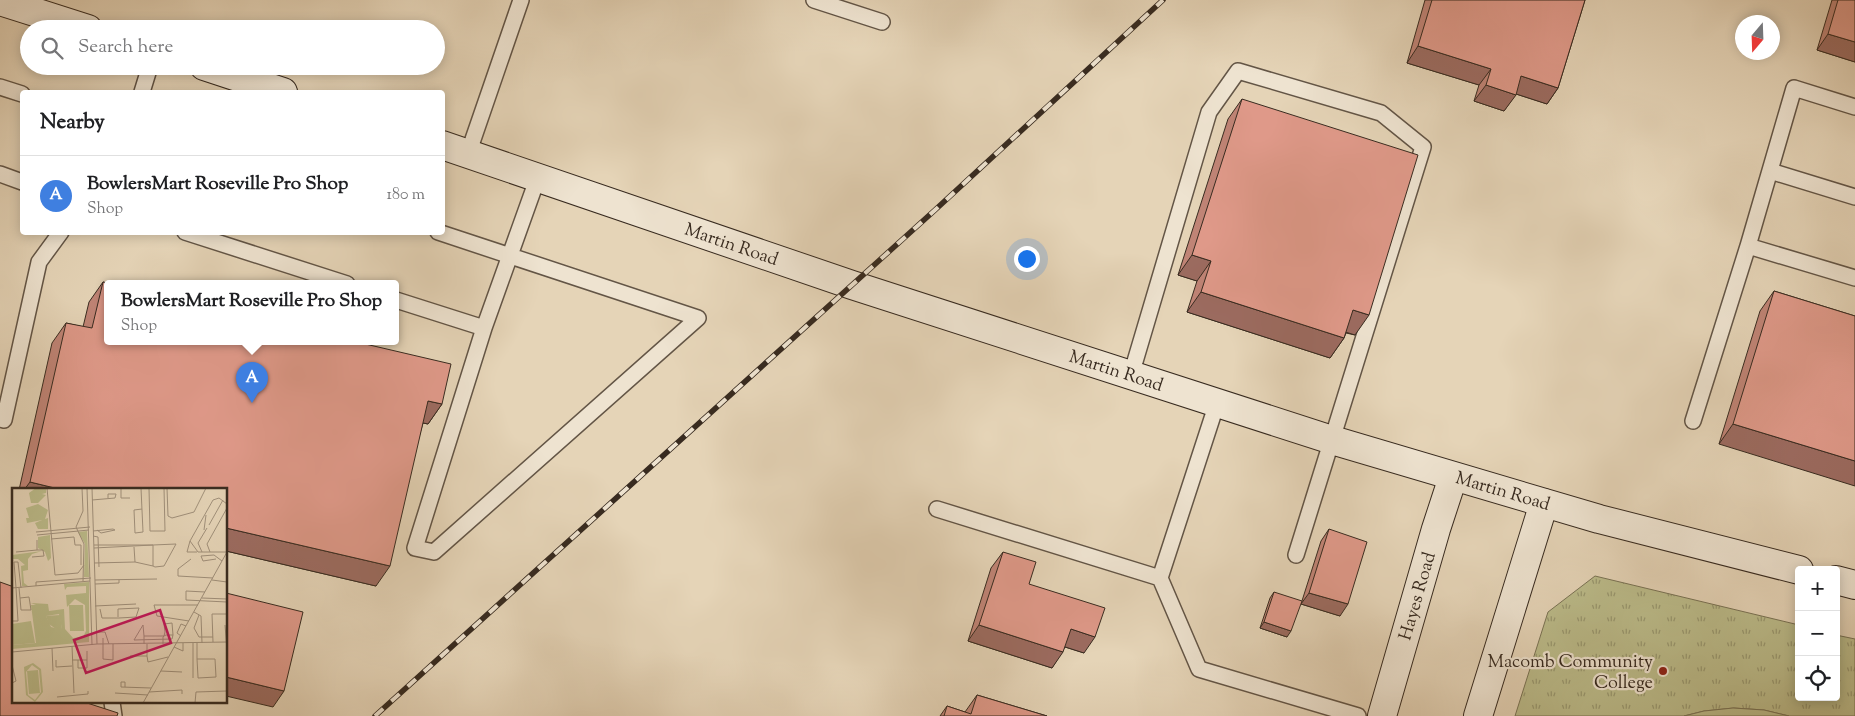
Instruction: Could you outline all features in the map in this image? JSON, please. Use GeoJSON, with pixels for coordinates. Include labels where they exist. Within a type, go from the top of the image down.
{"type":"FeatureCollection","features":[{"type":"Feature","properties":{"kind":"street"},"geometry":{"type":"LineString","coordinates":[[0,1],[60,20]]}},
{"type":"Feature","properties":{"kind":"street"},"geometry":{"type":"LineString","coordinates":[[231,75],[277,90]]}},
{"type":"Feature","properties":{"kind":"street","name":"Martin Road"},"geometry":{"type":"LineString","coordinates":[[445,146],[852,285],[1332,440],[1599,519],[1795,569]]}},
{"type":"Feature","properties":{"kind":"street","name":"Hayes Road"},"geometry":{"type":"LineString","coordinates":[[1382,716],[1453,477]]}},
{"type":"Feature","properties":{"kind":"street"},"geometry":{"type":"LineString","coordinates":[[1478,716],[1544,503]]}},
{"type":"Feature","properties":{"kind":"street"},"geometry":{"type":"LineString","coordinates":[[1840,581],[1855,585]]}},
{"type":"Feature","properties":{"kind":"lane"},"geometry":{"type":"LineString","coordinates":[[468,154],[520,0]]}},
{"type":"Feature","properties":{"kind":"lane"},"geometry":{"type":"LineString","coordinates":[[814,0],[882,22]]}},
{"type":"Feature","properties":{"kind":"lane"},"geometry":{"type":"LineString","coordinates":[[1131,375],[1208,112],[1238,72],[1381,113],[1423,147],[1296,555]]}},
{"type":"Feature","properties":{"kind":"lane"},"geometry":{"type":"LineString","coordinates":[[143,90],[147,75]]}},
{"type":"Feature","properties":{"kind":"lane"},"geometry":{"type":"LineString","coordinates":[[0,87],[20,93]]}},
{"type":"Feature","properties":{"kind":"lane"},"geometry":{"type":"LineString","coordinates":[[1693,421],[1748,246],[1794,88],[1855,107]]}},
{"type":"Feature","properties":{"kind":"lane"},"geometry":{"type":"LineString","coordinates":[[1770,171],[1855,197]]}},
{"type":"Feature","properties":{"kind":"lane"},"geometry":{"type":"LineString","coordinates":[[0,174],[20,181]]}},
{"type":"Feature","properties":{"kind":"lane"},"geometry":{"type":"LineString","coordinates":[[445,234],[509,256],[698,318],[434,552],[415,548],[484,328],[509,256],[538,177]]}},
{"type":"Feature","properties":{"kind":"lane"},"geometry":{"type":"LineString","coordinates":[[0,419],[4,420],[39,262],[59,235]]}},
{"type":"Feature","properties":{"kind":"lane"},"geometry":{"type":"LineString","coordinates":[[194,235],[335,280]]}},
{"type":"Feature","properties":{"kind":"lane"},"geometry":{"type":"LineString","coordinates":[[1748,246],[1855,278]]}},
{"type":"Feature","properties":{"kind":"lane"},"geometry":{"type":"LineString","coordinates":[[399,301],[484,328]]}},
{"type":"Feature","properties":{"kind":"lane"},"geometry":{"type":"LineString","coordinates":[[1217,403],[1160,578],[1199,668],[1358,716]]}},
{"type":"Feature","properties":{"kind":"lane"},"geometry":{"type":"LineString","coordinates":[[937,509],[1160,578]]}},
{"type":"Feature","properties":{"kind":"green space","name":"Macomb Community College"},"geometry":{"type":"Polygon","coordinates":[[[1595,576],[1795,624],[1795,701],[1840,701],[1840,636],[1855,639],[1855,716],[1789,716],[1764,710],[1734,708],[1704,711],[1684,716],[1515,716],[1548,612],[1595,576]]]}},
{"type":"Feature","properties":{"kind":"green space"},"geometry":{"type":"Polygon","coordinates":[[[1733,708],[1764,710],[1789,716],[1684,716],[1704,711],[1733,708]]]}},
{"type":"Feature","properties":{"kind":"building"},"geometry":{"type":"Polygon","coordinates":[[[1432,0],[1585,0],[1558,88],[1521,76],[1516,95],[1486,85],[1491,69],[1418,46],[1432,0]]]}},
{"type":"Feature","properties":{"kind":"building"},"geometry":{"type":"Polygon","coordinates":[[[1838,0],[1855,0],[1855,42],[1828,34],[1838,0]]]}},
{"type":"Feature","properties":{"kind":"building"},"geometry":{"type":"Polygon","coordinates":[[[1242,99],[1418,155],[1369,315],[1353,310],[1344,338],[1201,292],[1211,261],[1192,255],[1242,99]]]}},
{"type":"Feature","properties":{"kind":"building"},"geometry":{"type":"Polygon","coordinates":[[[103,282],[104,345],[370,345],[451,364],[442,404],[428,401],[390,566],[228,528],[228,488],[55,488],[30,482],[66,323],[92,328],[103,282]]]}},
{"type":"Feature","properties":{"kind":"building"},"geometry":{"type":"Polygon","coordinates":[[[1774,291],[1855,316],[1855,461],[1733,424],[1774,291]]]}},
{"type":"Feature","properties":{"kind":"building"},"geometry":{"type":"Polygon","coordinates":[[[1329,529],[1367,542],[1348,604],[1309,593],[1329,529]]]}},
{"type":"Feature","properties":{"kind":"building"},"geometry":{"type":"Polygon","coordinates":[[[1003,552],[1036,562],[1029,584],[1105,608],[1095,637],[1071,629],[1063,652],[979,625],[1003,552]]]}},
{"type":"Feature","properties":{"kind":"building"},"geometry":{"type":"Polygon","coordinates":[[[0,582],[12,586],[12,704],[90,704],[118,713],[117,716],[0,716],[0,582]]]}},
{"type":"Feature","properties":{"kind":"building"},"geometry":{"type":"Polygon","coordinates":[[[1274,592],[1302,601],[1291,631],[1264,622],[1274,592]]]}},
{"type":"Feature","properties":{"kind":"building"},"geometry":{"type":"Polygon","coordinates":[[[228,593],[303,612],[284,691],[228,677],[228,593]]]}},
{"type":"Feature","properties":{"kind":"building"},"geometry":{"type":"Polygon","coordinates":[[[977,695],[1047,716],[944,716],[947,706],[971,714],[977,695]]]}},
{"type":"Feature","properties":{"kind":"railway"},"geometry":{"type":"LineString","coordinates":[[375,716],[935,210],[1163,0]]}},
{"type":"Feature","properties":{"kind":"place","name":"BowlersMart Roseville Pro Shop"},"geometry":{"type":"Point","coordinates":[252,403]}},
{"type":"Feature","properties":{"kind":"place","name":"Macomb Community College"},"geometry":{"type":"Point","coordinates":[1663,671]}}]}
